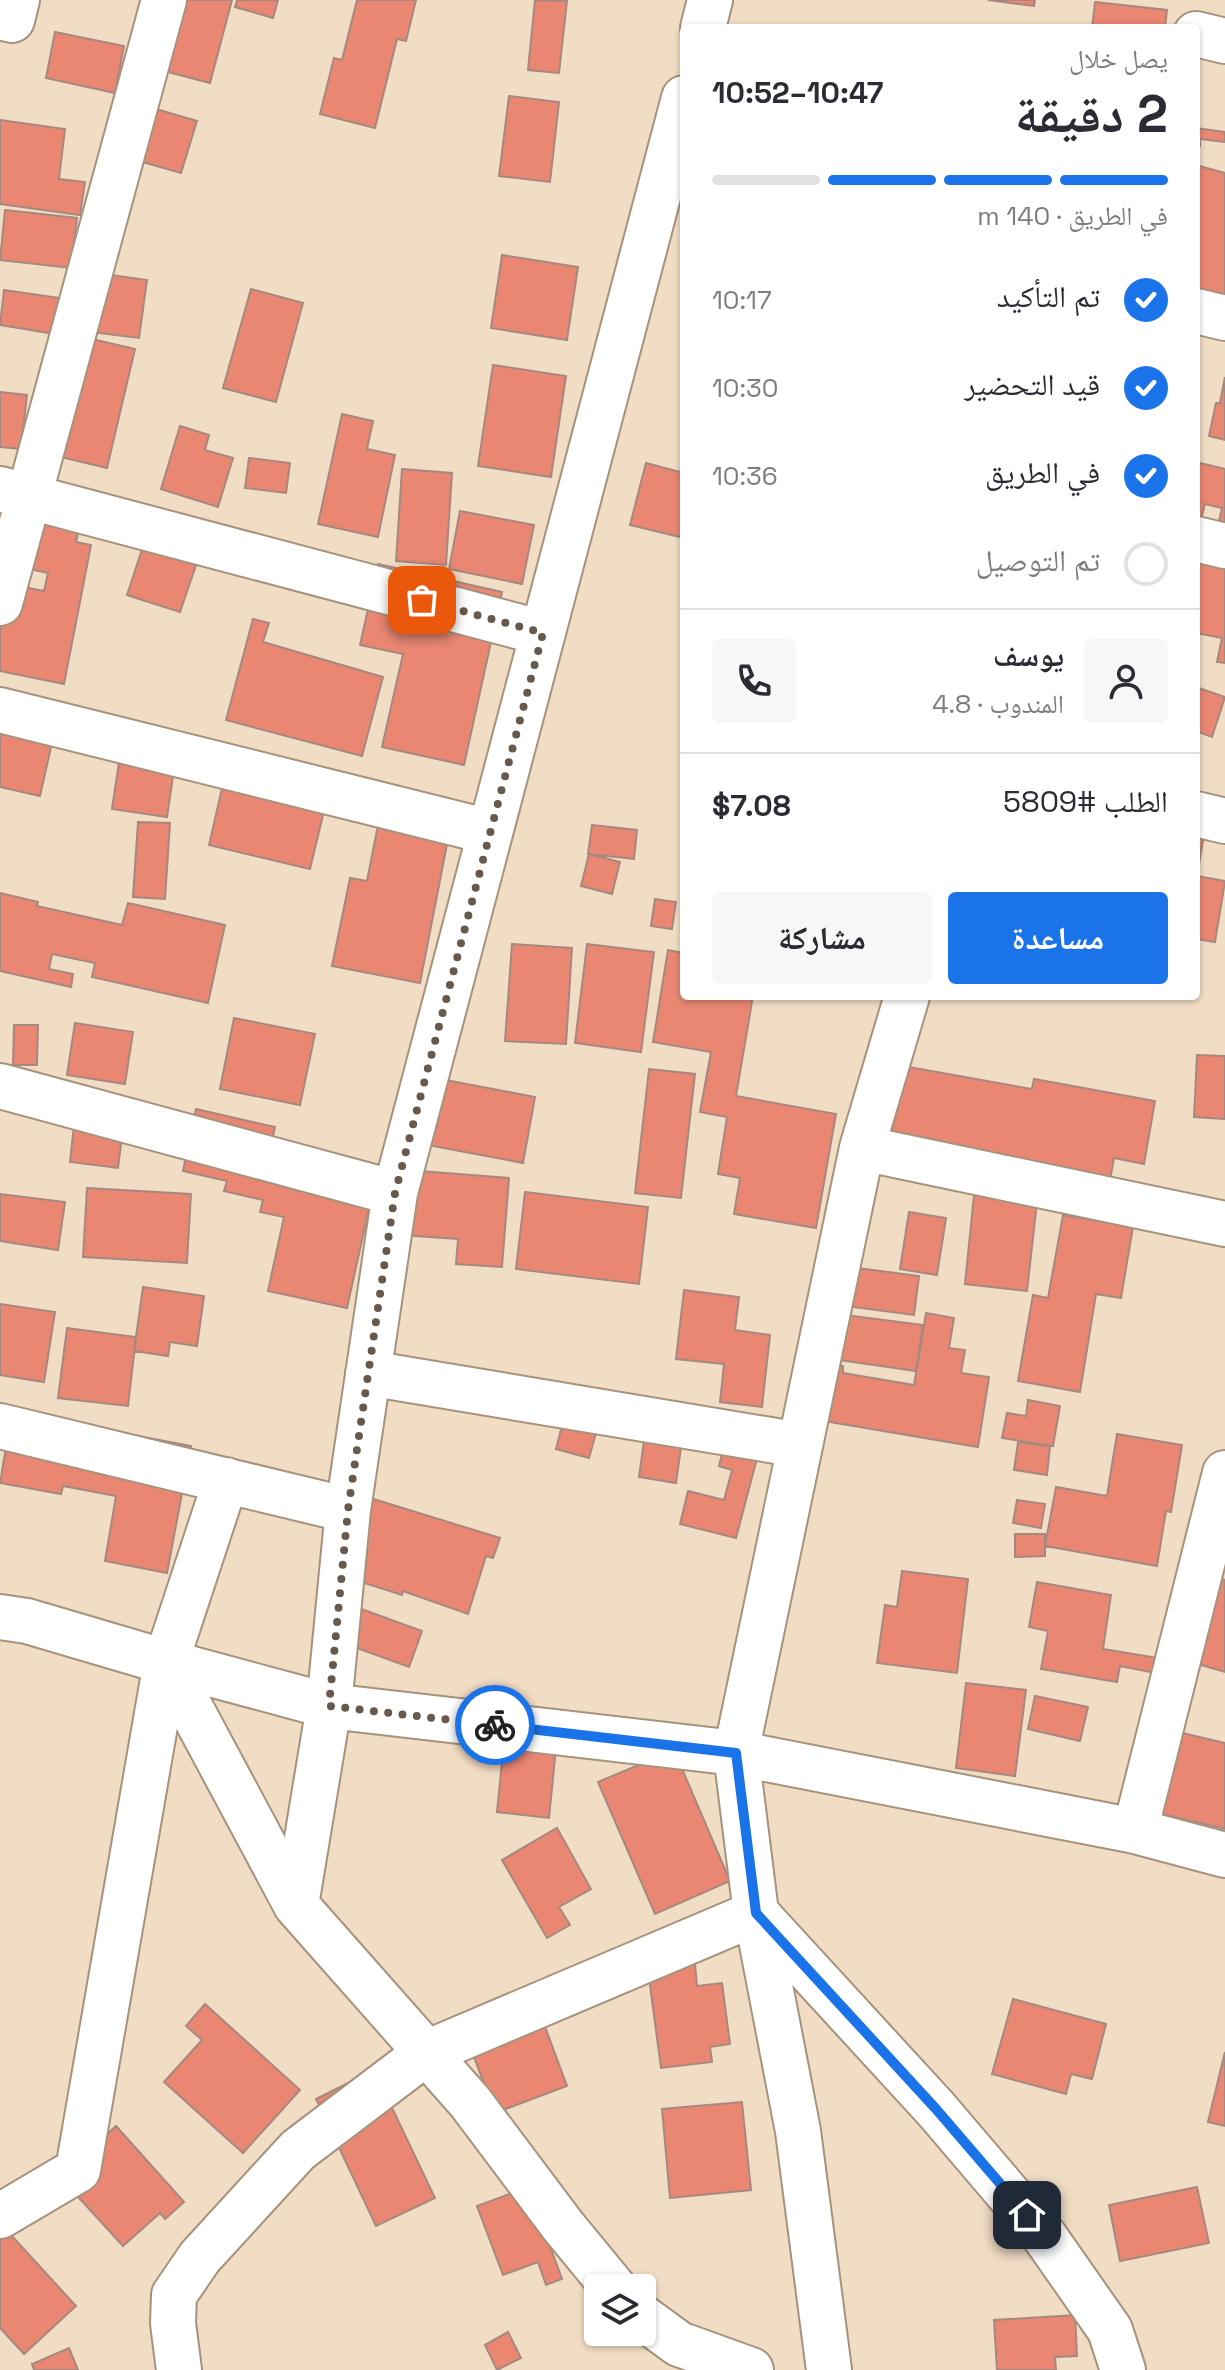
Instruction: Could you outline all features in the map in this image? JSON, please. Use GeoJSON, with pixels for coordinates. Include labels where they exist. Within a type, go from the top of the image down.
{"type":"FeatureCollection","features":[{"type":"Feature","properties":{"kind":"street"},"geometry":{"type":"LineString","coordinates":[[0,17],[12,20],[17,0]]}},
{"type":"Feature","properties":{"kind":"street"},"geometry":{"type":"LineString","coordinates":[[0,603],[14,492],[164,0]]}},
{"type":"Feature","properties":{"kind":"street"},"geometry":{"type":"LineString","coordinates":[[704,24],[710,0]]}},
{"type":"Feature","properties":{"kind":"street"},"geometry":{"type":"LineString","coordinates":[[1190,24],[1196,0]]}},
{"type":"Feature","properties":{"kind":"street"},"geometry":{"type":"LineString","coordinates":[[1200,35],[1225,41]]}},
{"type":"Feature","properties":{"kind":"street"},"geometry":{"type":"LineString","coordinates":[[296,1905],[329,1706],[348,1510],[395,1193],[680,113]]}},
{"type":"Feature","properties":{"kind":"street"},"geometry":{"type":"LineString","coordinates":[[1200,312],[1225,318]]}},
{"type":"Feature","properties":{"kind":"street"},"geometry":{"type":"LineString","coordinates":[[14,492],[543,633]]}},
{"type":"Feature","properties":{"kind":"street"},"geometry":{"type":"LineString","coordinates":[[1200,540],[1225,546]]}},
{"type":"Feature","properties":{"kind":"street"},"geometry":{"type":"LineString","coordinates":[[0,710],[490,832]]}},
{"type":"Feature","properties":{"kind":"street"},"geometry":{"type":"LineString","coordinates":[[1200,815],[1225,821]]}},
{"type":"Feature","properties":{"kind":"street"},"geometry":{"type":"LineString","coordinates":[[829,2370],[798,2131],[756,1913],[736,1753],[862,1148],[906,1000]]}},
{"type":"Feature","properties":{"kind":"street"},"geometry":{"type":"LineString","coordinates":[[0,1086],[395,1193]]}},
{"type":"Feature","properties":{"kind":"street"},"geometry":{"type":"LineString","coordinates":[[862,1148],[1225,1224]]}},
{"type":"Feature","properties":{"kind":"street"},"geometry":{"type":"LineString","coordinates":[[368,1373],[800,1445]]}},
{"type":"Feature","properties":{"kind":"street"},"geometry":{"type":"LineString","coordinates":[[0,1426],[348,1510]]}},
{"type":"Feature","properties":{"kind":"street"},"geometry":{"type":"LineString","coordinates":[[1135,1831],[1225,1473]]}},
{"type":"Feature","properties":{"kind":"street"},"geometry":{"type":"LineString","coordinates":[[0,2216],[78,2170],[166,1662],[226,1480]]}},
{"type":"Feature","properties":{"kind":"street"},"geometry":{"type":"LineString","coordinates":[[0,1617],[27,1621],[329,1706],[736,1753],[1135,1831],[1225,1855]]}},
{"type":"Feature","properties":{"kind":"street"},"geometry":{"type":"LineString","coordinates":[[166,1662],[296,1905],[470,2102],[602,2274]]}},
{"type":"Feature","properties":{"kind":"street"},"geometry":{"type":"LineString","coordinates":[[179,2370],[173,2323],[174,2295],[200,2257],[298,2150],[426,2053],[756,1913]]}},
{"type":"Feature","properties":{"kind":"street"},"geometry":{"type":"LineString","coordinates":[[756,1913],[936,2109],[1045,2237],[1110,2330],[1123,2370]]}},
{"type":"Feature","properties":{"kind":"street"},"geometry":{"type":"LineString","coordinates":[[656,2327],[679,2344],[751,2370]]}},
{"type":"Feature","properties":{"kind":"building"},"geometry":{"type":"Polygon","coordinates":[[[166,0],[232,0],[210,83],[149,67],[166,0]]]}},
{"type":"Feature","properties":{"kind":"building"},"geometry":{"type":"Polygon","coordinates":[[[237,0],[278,0],[273,18],[235,7],[237,0]]]}},
{"type":"Feature","properties":{"kind":"building"},"geometry":{"type":"Polygon","coordinates":[[[357,0],[416,0],[406,41],[397,39],[375,128],[320,114],[334,58],[342,60],[357,0]]]}},
{"type":"Feature","properties":{"kind":"building"},"geometry":{"type":"Polygon","coordinates":[[[535,0],[567,1],[559,73],[528,70],[535,0]]]}},
{"type":"Feature","properties":{"kind":"building"},"geometry":{"type":"Polygon","coordinates":[[[988,0],[1035,0],[1034,6],[988,0]]]}},
{"type":"Feature","properties":{"kind":"building"},"geometry":{"type":"Polygon","coordinates":[[[1095,2],[1167,10],[1165,24],[1092,24],[1095,2]]]}},
{"type":"Feature","properties":{"kind":"building"},"geometry":{"type":"Polygon","coordinates":[[[55,32],[124,46],[115,93],[46,78],[55,32]]]}},
{"type":"Feature","properties":{"kind":"building"},"geometry":{"type":"Polygon","coordinates":[[[509,96],[559,102],[550,182],[499,176],[509,96]]]}},
{"type":"Feature","properties":{"kind":"building"},"geometry":{"type":"Polygon","coordinates":[[[139,104],[197,121],[181,173],[125,157],[139,104]]]}},
{"type":"Feature","properties":{"kind":"building"},"geometry":{"type":"Polygon","coordinates":[[[0,120],[65,129],[59,179],[85,182],[80,215],[0,204],[0,120]]]}},
{"type":"Feature","properties":{"kind":"building"},"geometry":{"type":"Polygon","coordinates":[[[1200,129],[1225,132],[1225,142],[1200,139],[1200,129]]]}},
{"type":"Feature","properties":{"kind":"building"},"geometry":{"type":"Polygon","coordinates":[[[1200,166],[1225,173],[1225,308],[1200,301],[1200,166]]]}},
{"type":"Feature","properties":{"kind":"building"},"geometry":{"type":"Polygon","coordinates":[[[5,210],[77,218],[71,268],[0,260],[5,210]]]}},
{"type":"Feature","properties":{"kind":"building"},"geometry":{"type":"Polygon","coordinates":[[[502,255],[578,267],[567,340],[491,328],[502,255]]]}},
{"type":"Feature","properties":{"kind":"building"},"geometry":{"type":"Polygon","coordinates":[[[90,272],[147,280],[139,338],[82,331],[90,272]]]}},
{"type":"Feature","properties":{"kind":"building"},"geometry":{"type":"Polygon","coordinates":[[[251,289],[303,303],[276,402],[223,388],[251,289]]]}},
{"type":"Feature","properties":{"kind":"building"},"geometry":{"type":"Polygon","coordinates":[[[4,290],[60,298],[55,334],[0,325],[4,290]]]}},
{"type":"Feature","properties":{"kind":"building"},"geometry":{"type":"Polygon","coordinates":[[[79,336],[135,349],[107,468],[36,451],[79,336]]]}},
{"type":"Feature","properties":{"kind":"building"},"geometry":{"type":"Polygon","coordinates":[[[493,365],[566,376],[551,477],[478,466],[493,365]]]}},
{"type":"Feature","properties":{"kind":"building"},"geometry":{"type":"Polygon","coordinates":[[[1225,377],[1225,440],[1209,436],[1225,377]]]}},
{"type":"Feature","properties":{"kind":"building"},"geometry":{"type":"Polygon","coordinates":[[[0,392],[27,395],[21,449],[0,447],[0,392]]]}},
{"type":"Feature","properties":{"kind":"building"},"geometry":{"type":"Polygon","coordinates":[[[342,414],[373,421],[367,449],[395,455],[378,537],[318,524],[342,414]]]}},
{"type":"Feature","properties":{"kind":"building"},"geometry":{"type":"Polygon","coordinates":[[[180,426],[209,435],[205,450],[233,458],[218,507],[161,489],[180,426]]]}},
{"type":"Feature","properties":{"kind":"building"},"geometry":{"type":"Polygon","coordinates":[[[249,458],[290,463],[286,493],[245,488],[249,458]]]}},
{"type":"Feature","properties":{"kind":"building"},"geometry":{"type":"Polygon","coordinates":[[[646,463],[680,472],[680,537],[630,525],[646,463]]]}},
{"type":"Feature","properties":{"kind":"building"},"geometry":{"type":"Polygon","coordinates":[[[1200,463],[1225,469],[1225,536],[1216,534],[1222,508],[1205,504],[1200,523],[1200,463]]]}},
{"type":"Feature","properties":{"kind":"building"},"geometry":{"type":"Polygon","coordinates":[[[402,469],[452,473],[446,565],[396,561],[402,469]]]}},
{"type":"Feature","properties":{"kind":"building"},"geometry":{"type":"Polygon","coordinates":[[[21,479],[87,492],[76,542],[91,545],[64,684],[0,671],[0,626],[8,584],[44,591],[48,573],[5,564],[21,479]]]}},
{"type":"Feature","properties":{"kind":"building"},"geometry":{"type":"Polygon","coordinates":[[[460,511],[534,525],[522,584],[449,569],[460,511]]]}},
{"type":"Feature","properties":{"kind":"building"},"geometry":{"type":"Polygon","coordinates":[[[153,516],[207,533],[180,612],[127,595],[153,516]]]}},
{"type":"Feature","properties":{"kind":"building"},"geometry":{"type":"Polygon","coordinates":[[[1200,563],[1225,567],[1225,663],[1217,662],[1222,638],[1200,634],[1200,563]]]}},
{"type":"Feature","properties":{"kind":"building"},"geometry":{"type":"Polygon","coordinates":[[[378,564],[502,592],[464,765],[382,747],[403,654],[360,645],[378,564]]]}},
{"type":"Feature","properties":{"kind":"building"},"geometry":{"type":"Polygon","coordinates":[[[253,619],[269,623],[263,642],[383,677],[362,756],[226,720],[253,619]]]}},
{"type":"Feature","properties":{"kind":"building"},"geometry":{"type":"Polygon","coordinates":[[[1200,688],[1225,697],[1212,737],[1200,732],[1200,688]]]}},
{"type":"Feature","properties":{"kind":"building"},"geometry":{"type":"Polygon","coordinates":[[[0,704],[58,716],[40,796],[0,787],[0,704]]]}},
{"type":"Feature","properties":{"kind":"building"},"geometry":{"type":"Polygon","coordinates":[[[124,729],[179,736],[167,817],[112,809],[124,729]]]}},
{"type":"Feature","properties":{"kind":"building"},"geometry":{"type":"Polygon","coordinates":[[[228,762],[330,786],[310,869],[209,845],[228,762]]]}},
{"type":"Feature","properties":{"kind":"building"},"geometry":{"type":"Polygon","coordinates":[[[385,789],[455,803],[420,983],[332,966],[350,878],[367,881],[385,789]]]}},
{"type":"Feature","properties":{"kind":"building"},"geometry":{"type":"Polygon","coordinates":[[[138,822],[170,823],[165,899],[133,897],[138,822]]]}},
{"type":"Feature","properties":{"kind":"building"},"geometry":{"type":"Polygon","coordinates":[[[592,825],[637,830],[634,859],[588,854],[592,825]]]}},
{"type":"Feature","properties":{"kind":"building"},"geometry":{"type":"Polygon","coordinates":[[[1200,834],[1204,835],[1200,858],[1200,834]]]}},
{"type":"Feature","properties":{"kind":"building"},"geometry":{"type":"Polygon","coordinates":[[[589,854],[620,862],[612,894],[581,886],[589,854]]]}},
{"type":"Feature","properties":{"kind":"building"},"geometry":{"type":"Polygon","coordinates":[[[1200,877],[1225,881],[1215,942],[1200,940],[1200,877]]]}},
{"type":"Feature","properties":{"kind":"building"},"geometry":{"type":"Polygon","coordinates":[[[0,893],[38,902],[37,906],[122,925],[128,903],[225,925],[208,1003],[92,977],[95,963],[52,954],[49,969],[73,974],[71,987],[0,971],[0,893]]]}},
{"type":"Feature","properties":{"kind":"building"},"geometry":{"type":"Polygon","coordinates":[[[655,899],[676,902],[672,929],[651,926],[655,899]]]}},
{"type":"Feature","properties":{"kind":"building"},"geometry":{"type":"Polygon","coordinates":[[[512,944],[572,948],[566,1044],[505,1041],[512,944]]]}},
{"type":"Feature","properties":{"kind":"building"},"geometry":{"type":"Polygon","coordinates":[[[587,944],[654,952],[641,1052],[575,1043],[587,944]]]}},
{"type":"Feature","properties":{"kind":"building"},"geometry":{"type":"Polygon","coordinates":[[[668,950],[680,952],[680,1000],[752,1000],[736,1096],[836,1114],[816,1228],[734,1214],[740,1178],[718,1174],[727,1117],[700,1112],[711,1052],[653,1042],[668,950]]]}},
{"type":"Feature","properties":{"kind":"building"},"geometry":{"type":"Polygon","coordinates":[[[234,1018],[315,1034],[300,1105],[220,1089],[234,1018]]]}},
{"type":"Feature","properties":{"kind":"building"},"geometry":{"type":"Polygon","coordinates":[[[75,1023],[133,1032],[125,1084],[67,1075],[75,1023]]]}},
{"type":"Feature","properties":{"kind":"building"},"geometry":{"type":"Polygon","coordinates":[[[14,1025],[38,1025],[37,1065],[13,1065],[14,1025]]]}},
{"type":"Feature","properties":{"kind":"building"},"geometry":{"type":"Polygon","coordinates":[[[1197,1055],[1225,1056],[1225,1119],[1194,1117],[1197,1055]]]}},
{"type":"Feature","properties":{"kind":"building"},"geometry":{"type":"Polygon","coordinates":[[[892,1064],[1032,1089],[1034,1079],[1155,1101],[1144,1164],[1114,1158],[1108,1191],[877,1148],[892,1064]]]}},
{"type":"Feature","properties":{"kind":"building"},"geometry":{"type":"Polygon","coordinates":[[[649,1069],[695,1074],[681,1198],[635,1193],[649,1069]]]}},
{"type":"Feature","properties":{"kind":"building"},"geometry":{"type":"Polygon","coordinates":[[[430,1077],[535,1097],[523,1163],[417,1143],[430,1077]]]}},
{"type":"Feature","properties":{"kind":"building"},"geometry":{"type":"Polygon","coordinates":[[[77,1098],[126,1104],[118,1168],[70,1162],[77,1098]]]}},
{"type":"Feature","properties":{"kind":"building"},"geometry":{"type":"Polygon","coordinates":[[[196,1109],[275,1127],[271,1145],[378,1168],[347,1308],[268,1291],[284,1217],[260,1212],[263,1200],[224,1191],[227,1181],[183,1171],[196,1109]]]}},
{"type":"Feature","properties":{"kind":"building"},"geometry":{"type":"Polygon","coordinates":[[[407,1170],[509,1178],[502,1267],[456,1264],[458,1239],[402,1235],[407,1170]]]}},
{"type":"Feature","properties":{"kind":"building"},"geometry":{"type":"Polygon","coordinates":[[[87,1188],[191,1194],[187,1263],[83,1257],[87,1188]]]}},
{"type":"Feature","properties":{"kind":"building"},"geometry":{"type":"Polygon","coordinates":[[[525,1192],[648,1207],[639,1284],[516,1269],[525,1192]]]}},
{"type":"Feature","properties":{"kind":"building"},"geometry":{"type":"Polygon","coordinates":[[[0,1194],[65,1202],[58,1250],[0,1241],[0,1194]]]}},
{"type":"Feature","properties":{"kind":"building"},"geometry":{"type":"Polygon","coordinates":[[[974,1195],[1037,1202],[1027,1291],[965,1284],[974,1195]]]}},
{"type":"Feature","properties":{"kind":"building"},"geometry":{"type":"Polygon","coordinates":[[[909,1212],[946,1218],[937,1275],[900,1269],[909,1212]]]}},
{"type":"Feature","properties":{"kind":"building"},"geometry":{"type":"Polygon","coordinates":[[[1063,1215],[1133,1227],[1121,1298],[1096,1294],[1080,1392],[1018,1381],[1033,1295],[1048,1298],[1063,1215]]]}},
{"type":"Feature","properties":{"kind":"building"},"geometry":{"type":"Polygon","coordinates":[[[850,1267],[919,1276],[914,1315],[845,1306],[850,1267]]]}},
{"type":"Feature","properties":{"kind":"building"},"geometry":{"type":"Polygon","coordinates":[[[143,1287],[204,1296],[197,1346],[170,1342],[168,1356],[134,1351],[143,1287]]]}},
{"type":"Feature","properties":{"kind":"building"},"geometry":{"type":"Polygon","coordinates":[[[684,1290],[739,1297],[735,1330],[770,1335],[762,1407],[720,1402],[724,1364],[676,1359],[684,1290]]]}},
{"type":"Feature","properties":{"kind":"building"},"geometry":{"type":"Polygon","coordinates":[[[0,1304],[55,1312],[44,1382],[0,1375],[0,1304]]]}},
{"type":"Feature","properties":{"kind":"building"},"geometry":{"type":"Polygon","coordinates":[[[926,1313],[954,1318],[949,1348],[965,1350],[961,1373],[989,1377],[978,1447],[806,1418],[816,1362],[843,1366],[843,1373],[914,1385],[926,1313]]]}},
{"type":"Feature","properties":{"kind":"building"},"geometry":{"type":"Polygon","coordinates":[[[838,1314],[923,1325],[916,1371],[832,1359],[838,1314]]]}},
{"type":"Feature","properties":{"kind":"building"},"geometry":{"type":"Polygon","coordinates":[[[67,1328],[136,1337],[128,1406],[58,1398],[67,1328]]]}},
{"type":"Feature","properties":{"kind":"building"},"geometry":{"type":"Polygon","coordinates":[[[1028,1400],[1060,1406],[1053,1446],[1002,1438],[1007,1413],[1026,1416],[1028,1400]]]}},
{"type":"Feature","properties":{"kind":"building"},"geometry":{"type":"Polygon","coordinates":[[[566,1410],[600,1419],[589,1458],[556,1449],[566,1410]]]}},
{"type":"Feature","properties":{"kind":"building"},"geometry":{"type":"Polygon","coordinates":[[[12,1412],[191,1446],[167,1573],[105,1561],[116,1496],[63,1486],[61,1494],[0,1483],[12,1412]]]}},
{"type":"Feature","properties":{"kind":"building"},"geometry":{"type":"Polygon","coordinates":[[[645,1434],[682,1440],[676,1483],[639,1477],[645,1434]]]}},
{"type":"Feature","properties":{"kind":"building"},"geometry":{"type":"Polygon","coordinates":[[[1117,1434],[1182,1445],[1171,1512],[1166,1511],[1157,1566],[1045,1546],[1056,1487],[1107,1496],[1117,1434]]]}},
{"type":"Feature","properties":{"kind":"building"},"geometry":{"type":"Polygon","coordinates":[[[725,1442],[759,1451],[736,1538],[680,1524],[688,1491],[724,1500],[732,1470],[719,1466],[725,1442]]]}},
{"type":"Feature","properties":{"kind":"building"},"geometry":{"type":"Polygon","coordinates":[[[1018,1442],[1050,1446],[1047,1475],[1014,1470],[1018,1442]]]}},
{"type":"Feature","properties":{"kind":"building"},"geometry":{"type":"Polygon","coordinates":[[[367,1497],[500,1538],[493,1558],[486,1556],[468,1614],[403,1591],[402,1595],[343,1576],[367,1497]]]}},
{"type":"Feature","properties":{"kind":"building"},"geometry":{"type":"Polygon","coordinates":[[[1017,1500],[1045,1504],[1041,1528],[1013,1523],[1017,1500]]]}},
{"type":"Feature","properties":{"kind":"building"},"geometry":{"type":"Polygon","coordinates":[[[1015,1534],[1045,1534],[1045,1556],[1015,1557],[1015,1534]]]}},
{"type":"Feature","properties":{"kind":"building"},"geometry":{"type":"Polygon","coordinates":[[[902,1571],[968,1579],[957,1673],[877,1663],[885,1605],[897,1607],[902,1571]]]}},
{"type":"Feature","properties":{"kind":"building"},"geometry":{"type":"Polygon","coordinates":[[[1216,1577],[1225,1580],[1225,1672],[1191,1662],[1216,1577]]]}},
{"type":"Feature","properties":{"kind":"building"},"geometry":{"type":"Polygon","coordinates":[[[1037,1582],[1111,1595],[1103,1649],[1158,1658],[1156,1673],[1120,1666],[1117,1682],[1041,1669],[1048,1631],[1029,1627],[1037,1582]]]}},
{"type":"Feature","properties":{"kind":"building"},"geometry":{"type":"Polygon","coordinates":[[[345,1603],[422,1631],[409,1667],[332,1639],[345,1603]]]}},
{"type":"Feature","properties":{"kind":"building"},"geometry":{"type":"Polygon","coordinates":[[[966,1683],[1026,1690],[1015,1776],[956,1768],[966,1683]]]}},
{"type":"Feature","properties":{"kind":"building"},"geometry":{"type":"Polygon","coordinates":[[[1035,1696],[1088,1707],[1080,1741],[1028,1729],[1035,1696]]]}},
{"type":"Feature","properties":{"kind":"building"},"geometry":{"type":"Polygon","coordinates":[[[1153,1726],[1225,1743],[1225,1829],[1133,1807],[1153,1726]]]}},
{"type":"Feature","properties":{"kind":"building"},"geometry":{"type":"Polygon","coordinates":[[[504,1742],[556,1748],[549,1818],[497,1812],[504,1742]]]}},
{"type":"Feature","properties":{"kind":"building"},"geometry":{"type":"Polygon","coordinates":[[[674,1750],[730,1881],[655,1914],[598,1782],[674,1750]]]}},
{"type":"Feature","properties":{"kind":"building"},"geometry":{"type":"Polygon","coordinates":[[[557,1828],[591,1889],[559,1907],[570,1925],[547,1938],[502,1860],[557,1828]]]}},
{"type":"Feature","properties":{"kind":"building"},"geometry":{"type":"Polygon","coordinates":[[[695,1964],[697,1986],[722,1983],[730,2044],[710,2047],[712,2062],[661,2068],[648,1970],[695,1964]]]}},
{"type":"Feature","properties":{"kind":"building"},"geometry":{"type":"Polygon","coordinates":[[[531,1989],[567,2086],[495,2113],[459,2017],[531,1989]]]}},
{"type":"Feature","properties":{"kind":"building"},"geometry":{"type":"Polygon","coordinates":[[[1013,1999],[1106,2024],[1092,2079],[1071,2074],[1066,2094],[992,2074],[1013,1999]]]}},
{"type":"Feature","properties":{"kind":"building"},"geometry":{"type":"Polygon","coordinates":[[[205,2004],[300,2090],[243,2153],[164,2082],[202,2040],[186,2026],[205,2004]]]}},
{"type":"Feature","properties":{"kind":"building"},"geometry":{"type":"Polygon","coordinates":[[[1225,2052],[1225,2126],[1208,2122],[1225,2052]]]}},
{"type":"Feature","properties":{"kind":"building"},"geometry":{"type":"Polygon","coordinates":[[[374,2070],[435,2198],[376,2226],[316,2099],[374,2070]]]}},
{"type":"Feature","properties":{"kind":"building"},"geometry":{"type":"Polygon","coordinates":[[[742,2102],[751,2190],[670,2198],[662,2109],[742,2102]]]}},
{"type":"Feature","properties":{"kind":"building"},"geometry":{"type":"Polygon","coordinates":[[[116,2126],[184,2202],[165,2219],[160,2213],[123,2246],[60,2177],[116,2126]]]}},
{"type":"Feature","properties":{"kind":"building"},"geometry":{"type":"Polygon","coordinates":[[[528,2187],[562,2279],[546,2285],[538,2262],[503,2275],[477,2206],[528,2187]]]}},
{"type":"Feature","properties":{"kind":"building"},"geometry":{"type":"Polygon","coordinates":[[[1197,2187],[1209,2243],[1120,2261],[1109,2205],[1197,2187]]]}},
{"type":"Feature","properties":{"kind":"building"},"geometry":{"type":"Polygon","coordinates":[[[0,2223],[76,2306],[24,2354],[0,2328],[0,2223]]]}},
{"type":"Feature","properties":{"kind":"building"},"geometry":{"type":"Polygon","coordinates":[[[1075,2315],[1077,2356],[1055,2357],[1056,2370],[997,2370],[994,2320],[1075,2315]]]}},
{"type":"Feature","properties":{"kind":"building"},"geometry":{"type":"Polygon","coordinates":[[[508,2332],[521,2358],[497,2370],[485,2345],[508,2332]]]}},
{"type":"Feature","properties":{"kind":"building"},"geometry":{"type":"Polygon","coordinates":[[[69,2348],[78,2370],[34,2370],[32,2364],[69,2348]]]}},
{"type":"Feature","properties":{"kind":"way so far"},"geometry":{"type":"LineString","coordinates":[[422,600],[543,633],[395,1193],[348,1510],[329,1706],[495,1725]]}},
{"type":"Feature","properties":{"kind":"route"},"geometry":{"type":"LineString","coordinates":[[495,1725],[736,1753],[756,1913],[936,2109],[1027,2215]]}}]}
